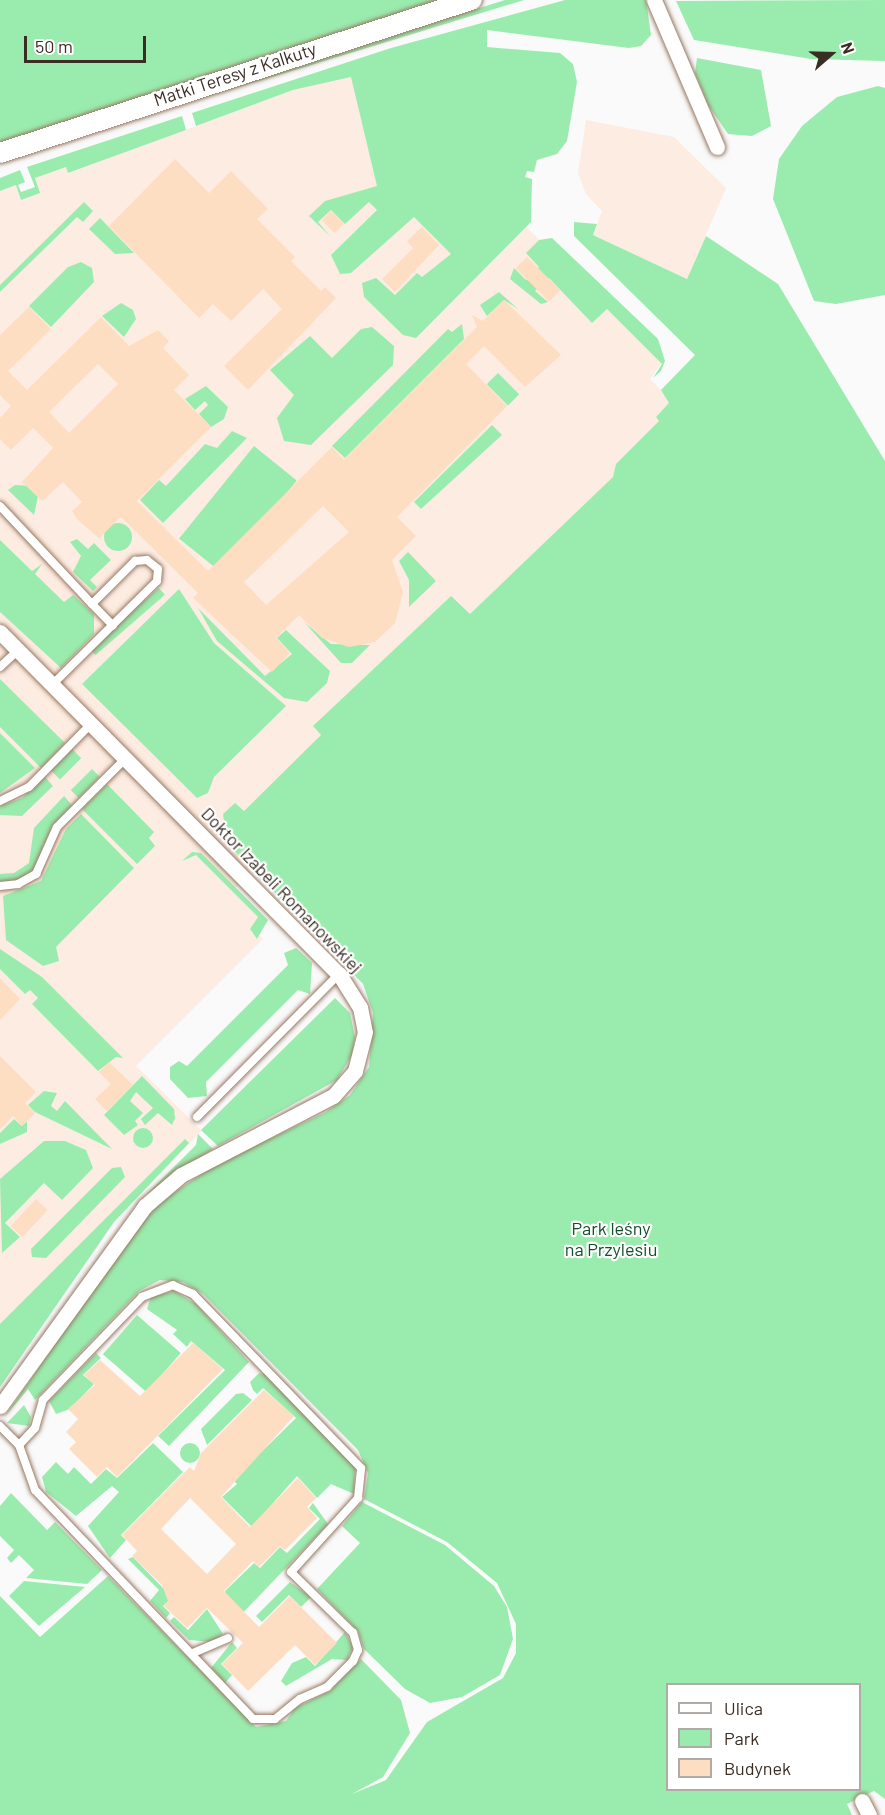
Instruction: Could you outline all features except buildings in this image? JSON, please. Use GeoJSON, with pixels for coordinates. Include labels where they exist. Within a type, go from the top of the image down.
{"type":"FeatureCollection","features":[{"type":"Feature","properties":{"kind":"street","name":"Matki Teresy z Kalkuty"},"geometry":{"type":"LineString","coordinates":[[0,153],[472,0]]}},
{"type":"Feature","properties":{"kind":"street"},"geometry":{"type":"LineString","coordinates":[[654,0],[717,147]]}},
{"type":"Feature","properties":{"kind":"street","name":"Doktor Izabeli Romanowskiej"},"geometry":{"type":"LineString","coordinates":[[0,632],[339,974],[360,1007],[365,1032],[350,1080],[320,1104],[182,1174],[153,1199],[0,1406]]}},
{"type":"Feature","properties":{"kind":"lane"},"geometry":{"type":"LineString","coordinates":[[0,506],[113,626]]}},
{"type":"Feature","properties":{"kind":"lane"},"geometry":{"type":"LineString","coordinates":[[52,686],[157,581],[153,563],[135,561],[92,604]]}},
{"type":"Feature","properties":{"kind":"lane"},"geometry":{"type":"LineString","coordinates":[[0,667],[18,650]]}},
{"type":"Feature","properties":{"kind":"lane"},"geometry":{"type":"LineString","coordinates":[[0,801],[29,787],[91,724]]}},
{"type":"Feature","properties":{"kind":"lane"},"geometry":{"type":"LineString","coordinates":[[0,886],[36,874],[62,821],[125,759]]}},
{"type":"Feature","properties":{"kind":"lane"},"geometry":{"type":"LineString","coordinates":[[197,1117],[339,974]]}},
{"type":"Feature","properties":{"kind":"lane"},"geometry":{"type":"LineString","coordinates":[[0,1426],[18,1445],[35,1490],[193,1653],[253,1719],[264,1723],[327,1687],[353,1661],[358,1650],[353,1633],[291,1572],[358,1498],[361,1468],[347,1448],[202,1301],[173,1285],[148,1292],[43,1400],[35,1428],[18,1445]]}},
{"type":"Feature","properties":{"kind":"lane"},"geometry":{"type":"LineString","coordinates":[[193,1653],[228,1638]]}},
{"type":"Feature","properties":{"kind":"shaded area"},"geometry":{"type":"Polygon","coordinates":[[[351,77],[516,217],[663,361],[650,379],[677,407],[235,889],[268,922],[257,932],[263,939],[136,1066],[202,1131],[79,1254],[0,1360],[0,191],[16,185],[21,199],[39,193],[35,178],[66,167],[69,173],[293,90],[351,77]]]}},
{"type":"Feature","properties":{"kind":"shaded area"},"geometry":{"type":"Polygon","coordinates":[[[586,120],[674,137],[726,188],[687,279],[593,235],[602,211],[586,194],[578,173],[586,120]]]}},
{"type":"Feature","properties":{"kind":"green space"},"geometry":{"type":"Polygon","coordinates":[[[0,0],[439,0],[0,143],[0,0]]]}},
{"type":"Feature","properties":{"kind":"green space"},"geometry":{"type":"Polygon","coordinates":[[[505,0],[524,0],[190,102],[195,97],[505,0]]]}},
{"type":"Feature","properties":{"kind":"green space"},"geometry":{"type":"Polygon","coordinates":[[[565,0],[646,0],[651,35],[641,46],[629,48],[487,30],[487,47],[560,53],[573,64],[577,82],[567,141],[557,154],[537,160],[534,172],[527,171],[525,177],[532,179],[531,222],[416,338],[403,335],[364,297],[362,283],[376,278],[395,295],[417,273],[422,277],[451,254],[414,217],[351,273],[340,274],[331,255],[377,210],[369,202],[345,224],[331,210],[318,222],[330,236],[309,216],[325,201],[377,186],[351,77],[293,90],[196,126],[192,113],[391,48],[565,0]]]}},
{"type":"Feature","properties":{"kind":"green space"},"geometry":{"type":"Polygon","coordinates":[[[885,0],[885,61],[811,59],[694,40],[676,1],[885,0]]]}},
{"type":"Feature","properties":{"kind":"green space"},"geometry":{"type":"Polygon","coordinates":[[[697,58],[761,70],[771,126],[752,136],[728,134],[708,105],[695,73],[697,58]]]}},
{"type":"Feature","properties":{"kind":"green space"},"geometry":{"type":"Polygon","coordinates":[[[878,86],[885,88],[885,295],[836,304],[814,301],[773,199],[779,159],[802,126],[837,97],[878,86]]]}},
{"type":"Feature","properties":{"kind":"green space"},"geometry":{"type":"Polygon","coordinates":[[[182,116],[186,130],[68,173],[66,167],[35,178],[40,193],[21,200],[16,185],[0,191],[0,178],[20,170],[25,182],[18,185],[21,192],[35,187],[27,167],[182,116]]]}},
{"type":"Feature","properties":{"kind":"green space"},"geometry":{"type":"Polygon","coordinates":[[[84,202],[93,211],[83,222],[77,217],[0,292],[0,285],[84,202]]]}},
{"type":"Feature","properties":{"kind":"green space"},"geometry":{"type":"Polygon","coordinates":[[[100,218],[134,253],[115,254],[89,229],[100,218]]]}},
{"type":"Feature","properties":{"kind":"green space","name":"Park leśny na Przylesiu"},"geometry":{"type":"Polygon","coordinates":[[[574,222],[597,224],[593,235],[687,279],[706,236],[778,284],[885,461],[885,1799],[874,1791],[847,1804],[852,1815],[0,1815],[0,1596],[40,1637],[108,1576],[256,1727],[286,1721],[295,1708],[330,1691],[361,1659],[401,1700],[410,1733],[383,1777],[352,1794],[386,1780],[427,1722],[503,1678],[516,1653],[516,1624],[497,1583],[447,1542],[364,1499],[368,1473],[358,1450],[203,1294],[183,1282],[160,1280],[139,1291],[35,1400],[28,1389],[4,1418],[124,1244],[161,1201],[217,1164],[326,1112],[350,1095],[369,1067],[373,1013],[363,984],[227,843],[223,814],[235,803],[244,811],[321,735],[313,726],[451,596],[470,614],[613,477],[616,464],[659,421],[656,417],[669,403],[661,390],[695,355],[574,236],[574,222]]]}},
{"type":"Feature","properties":{"kind":"green space"},"geometry":{"type":"Polygon","coordinates":[[[552,238],[658,339],[665,361],[661,371],[653,378],[662,364],[607,309],[592,323],[549,278],[535,291],[548,302],[541,304],[510,279],[514,268],[526,280],[539,267],[526,253],[539,240],[552,238]]]}},
{"type":"Feature","properties":{"kind":"green space"},"geometry":{"type":"Polygon","coordinates":[[[81,262],[92,268],[94,282],[51,327],[29,306],[68,267],[81,262]]]}},
{"type":"Feature","properties":{"kind":"green space"},"geometry":{"type":"Polygon","coordinates":[[[499,292],[518,309],[504,300],[487,316],[480,305],[499,292]]]}},
{"type":"Feature","properties":{"kind":"green space"},"geometry":{"type":"Polygon","coordinates":[[[121,303],[133,310],[136,319],[124,337],[102,316],[121,303]]]}},
{"type":"Feature","properties":{"kind":"green space"},"geometry":{"type":"Polygon","coordinates":[[[462,324],[464,339],[345,458],[332,446],[448,329],[452,332],[462,324]]]}},
{"type":"Feature","properties":{"kind":"green space"},"geometry":{"type":"Polygon","coordinates":[[[372,327],[394,346],[393,365],[311,445],[284,441],[277,418],[294,395],[270,370],[310,336],[332,358],[361,329],[372,327]]]}},
{"type":"Feature","properties":{"kind":"green space"},"geometry":{"type":"Polygon","coordinates":[[[498,373],[519,394],[508,406],[487,384],[498,373]]]}},
{"type":"Feature","properties":{"kind":"green space"},"geometry":{"type":"Polygon","coordinates":[[[206,386],[228,407],[224,419],[211,427],[199,414],[208,405],[205,401],[195,410],[185,399],[206,386]]]}},
{"type":"Feature","properties":{"kind":"green space"},"geometry":{"type":"Polygon","coordinates":[[[492,425],[502,435],[421,509],[414,502],[492,425]]]}},
{"type":"Feature","properties":{"kind":"green space"},"geometry":{"type":"Polygon","coordinates":[[[232,431],[247,438],[163,523],[140,500],[159,480],[166,486],[205,444],[217,448],[232,431]]]}},
{"type":"Feature","properties":{"kind":"green space"},"geometry":{"type":"Polygon","coordinates":[[[254,446],[297,481],[222,573],[179,538],[254,446]]]}},
{"type":"Feature","properties":{"kind":"green space"},"geometry":{"type":"Polygon","coordinates":[[[15,485],[30,486],[38,496],[34,515],[8,490],[15,485]]]}},
{"type":"Feature","properties":{"kind":"green space"},"geometry":{"type":"Polygon","coordinates":[[[118,523],[128,527],[132,537],[128,547],[118,551],[108,547],[104,537],[108,527],[118,523]]]}},
{"type":"Feature","properties":{"kind":"green space"},"geometry":{"type":"Polygon","coordinates":[[[77,539],[88,549],[94,543],[111,560],[90,580],[97,587],[93,591],[73,572],[81,556],[70,542],[77,539]]]}},
{"type":"Feature","properties":{"kind":"green space"},"geometry":{"type":"Polygon","coordinates":[[[0,540],[32,571],[42,564],[35,574],[64,602],[73,595],[94,614],[94,634],[61,668],[0,612],[0,540]]]}},
{"type":"Feature","properties":{"kind":"green space"},"geometry":{"type":"Polygon","coordinates":[[[408,552],[436,581],[409,607],[409,580],[399,561],[408,552]]]}},
{"type":"Feature","properties":{"kind":"green space"},"geometry":{"type":"Polygon","coordinates":[[[159,588],[165,595],[95,655],[90,648],[159,588]]]}},
{"type":"Feature","properties":{"kind":"green space"},"geometry":{"type":"Polygon","coordinates":[[[179,589],[214,643],[286,706],[214,777],[208,793],[197,798],[82,684],[179,589]]]}},
{"type":"Feature","properties":{"kind":"green space"},"geometry":{"type":"Polygon","coordinates":[[[198,608],[265,676],[292,654],[277,638],[286,630],[330,671],[327,683],[307,702],[284,698],[217,641],[198,608]]]}},
{"type":"Feature","properties":{"kind":"green space"},"geometry":{"type":"Polygon","coordinates":[[[305,623],[331,644],[370,645],[352,663],[341,663],[305,623]]]}},
{"type":"Feature","properties":{"kind":"green space"},"geometry":{"type":"Polygon","coordinates":[[[0,679],[65,743],[41,768],[0,727],[0,679]]]}},
{"type":"Feature","properties":{"kind":"green space"},"geometry":{"type":"Polygon","coordinates":[[[0,733],[35,768],[0,793],[0,733]]]}},
{"type":"Feature","properties":{"kind":"green space"},"geometry":{"type":"Polygon","coordinates":[[[72,749],[81,758],[60,779],[51,770],[72,749]]]}},
{"type":"Feature","properties":{"kind":"green space"},"geometry":{"type":"Polygon","coordinates":[[[92,769],[100,777],[79,798],[71,790],[92,769]]]}},
{"type":"Feature","properties":{"kind":"green space"},"geometry":{"type":"Polygon","coordinates":[[[45,777],[53,786],[22,816],[0,815],[0,806],[22,798],[45,777]]]}},
{"type":"Feature","properties":{"kind":"green space"},"geometry":{"type":"Polygon","coordinates":[[[107,784],[154,832],[149,838],[155,846],[137,864],[82,809],[107,784]]]}},
{"type":"Feature","properties":{"kind":"green space"},"geometry":{"type":"Polygon","coordinates":[[[64,796],[72,805],[52,826],[35,868],[21,879],[0,882],[0,874],[14,873],[29,863],[34,828],[64,796]]]}},
{"type":"Feature","properties":{"kind":"green space"},"geometry":{"type":"Polygon","coordinates":[[[81,814],[134,868],[56,947],[59,961],[43,966],[6,940],[3,896],[41,881],[66,829],[81,814]]]}},
{"type":"Feature","properties":{"kind":"green space"},"geometry":{"type":"Polygon","coordinates":[[[192,852],[201,853],[268,920],[257,939],[250,929],[258,917],[196,855],[182,861],[192,852]]]}},
{"type":"Feature","properties":{"kind":"green space"},"geometry":{"type":"Polygon","coordinates":[[[296,948],[312,963],[310,994],[298,990],[206,1082],[207,1096],[188,1098],[170,1079],[170,1067],[179,1061],[187,1066],[288,965],[284,953],[296,948]]]}},
{"type":"Feature","properties":{"kind":"green space"},"geometry":{"type":"Polygon","coordinates":[[[0,949],[42,977],[123,1058],[116,1057],[98,1071],[32,1004],[38,998],[30,990],[25,994],[0,969],[0,949]]]}},
{"type":"Feature","properties":{"kind":"green space"},"geometry":{"type":"Polygon","coordinates":[[[335,998],[350,1013],[355,1037],[352,1055],[337,1080],[218,1146],[201,1130],[335,998]]]}},
{"type":"Feature","properties":{"kind":"green space"},"geometry":{"type":"Polygon","coordinates":[[[142,1076],[174,1109],[175,1118],[172,1125],[158,1113],[145,1125],[141,1119],[153,1108],[136,1092],[130,1101],[143,1113],[135,1121],[138,1125],[124,1135],[104,1115],[142,1076]]]}},
{"type":"Feature","properties":{"kind":"green space"},"geometry":{"type":"Polygon","coordinates":[[[44,1091],[57,1093],[51,1106],[57,1111],[65,1101],[112,1149],[35,1112],[28,1105],[44,1091]]]}},
{"type":"Feature","properties":{"kind":"green space"},"geometry":{"type":"Polygon","coordinates":[[[14,1119],[22,1126],[27,1121],[27,1132],[0,1144],[0,1133],[14,1119]]]}},
{"type":"Feature","properties":{"kind":"green space"},"geometry":{"type":"Polygon","coordinates":[[[143,1128],[150,1131],[153,1138],[150,1145],[143,1148],[136,1145],[133,1138],[136,1131],[143,1128]]]}},
{"type":"Feature","properties":{"kind":"green space"},"geometry":{"type":"Polygon","coordinates":[[[198,1134],[213,1149],[147,1194],[196,1145],[198,1134]]]}},
{"type":"Feature","properties":{"kind":"green space"},"geometry":{"type":"Polygon","coordinates":[[[185,1139],[189,1143],[114,1222],[0,1387],[0,1324],[185,1139]]]}},
{"type":"Feature","properties":{"kind":"green space"},"geometry":{"type":"Polygon","coordinates":[[[44,1141],[65,1141],[86,1150],[93,1168],[62,1200],[44,1183],[5,1223],[20,1237],[2,1253],[0,1179],[44,1141]]]}},
{"type":"Feature","properties":{"kind":"green space"},"geometry":{"type":"Polygon","coordinates":[[[121,1167],[125,1177],[46,1258],[32,1257],[31,1249],[112,1168],[121,1167]]]}},
{"type":"Feature","properties":{"kind":"green space"},"geometry":{"type":"Polygon","coordinates":[[[174,1291],[196,1304],[249,1362],[169,1446],[158,1436],[225,1370],[191,1341],[187,1347],[173,1334],[177,1330],[147,1309],[151,1297],[174,1291]]]}},
{"type":"Feature","properties":{"kind":"green space"},"geometry":{"type":"Polygon","coordinates":[[[137,1315],[181,1353],[147,1392],[103,1354],[137,1315]]]}},
{"type":"Feature","properties":{"kind":"green space"},"geometry":{"type":"Polygon","coordinates":[[[96,1353],[101,1358],[83,1375],[94,1384],[70,1409],[56,1414],[49,1401],[96,1353]]]}},
{"type":"Feature","properties":{"kind":"green space"},"geometry":{"type":"Polygon","coordinates":[[[259,1373],[265,1374],[355,1467],[354,1494],[331,1484],[317,1498],[297,1476],[252,1527],[222,1497],[237,1484],[233,1480],[296,1418],[263,1388],[257,1394],[253,1390],[250,1382],[259,1373]]]}},
{"type":"Feature","properties":{"kind":"green space"},"geometry":{"type":"Polygon","coordinates":[[[243,1393],[252,1400],[207,1445],[201,1429],[236,1394],[243,1393]]]}},
{"type":"Feature","properties":{"kind":"green space"},"geometry":{"type":"Polygon","coordinates":[[[24,1405],[31,1417],[29,1426],[7,1423],[24,1405]]]}},
{"type":"Feature","properties":{"kind":"green space"},"geometry":{"type":"Polygon","coordinates":[[[153,1443],[183,1472],[121,1535],[126,1540],[110,1558],[88,1526],[119,1492],[112,1486],[76,1516],[46,1492],[42,1477],[56,1462],[68,1474],[74,1467],[91,1484],[106,1469],[117,1478],[153,1443]]]}},
{"type":"Feature","properties":{"kind":"green space"},"geometry":{"type":"Polygon","coordinates":[[[186,1443],[194,1443],[200,1449],[200,1457],[194,1463],[186,1463],[180,1457],[180,1449],[186,1443]]]}},
{"type":"Feature","properties":{"kind":"green space"},"geometry":{"type":"Polygon","coordinates":[[[11,1493],[47,1530],[55,1522],[102,1570],[87,1584],[26,1578],[34,1570],[19,1555],[11,1563],[7,1558],[14,1550],[0,1536],[0,1506],[11,1493]]]}},
{"type":"Feature","properties":{"kind":"green space"},"geometry":{"type":"Polygon","coordinates":[[[362,1502],[445,1545],[494,1586],[507,1607],[513,1639],[500,1675],[462,1697],[430,1703],[405,1689],[364,1649],[358,1631],[317,1589],[360,1543],[342,1526],[362,1502]]]}},
{"type":"Feature","properties":{"kind":"green space"},"geometry":{"type":"Polygon","coordinates":[[[313,1503],[328,1524],[235,1621],[225,1591],[254,1563],[260,1568],[280,1547],[287,1553],[320,1519],[309,1508],[313,1503]]]}},
{"type":"Feature","properties":{"kind":"green space"},"geometry":{"type":"Polygon","coordinates":[[[133,1557],[163,1588],[182,1588],[163,1606],[170,1613],[166,1618],[150,1601],[159,1590],[128,1559],[133,1557]]]}},
{"type":"Feature","properties":{"kind":"green space"},"geometry":{"type":"Polygon","coordinates":[[[24,1581],[85,1587],[39,1626],[9,1596],[24,1581]]]}},
{"type":"Feature","properties":{"kind":"green space"},"geometry":{"type":"Polygon","coordinates":[[[290,1582],[311,1597],[301,1607],[289,1595],[262,1622],[256,1616],[290,1582]]]}},
{"type":"Feature","properties":{"kind":"green space"},"geometry":{"type":"Polygon","coordinates":[[[207,1609],[223,1634],[213,1642],[189,1640],[170,1621],[174,1617],[188,1630],[207,1609]]]}},
{"type":"Feature","properties":{"kind":"green space"},"geometry":{"type":"Polygon","coordinates":[[[345,1632],[353,1647],[347,1660],[332,1659],[286,1686],[281,1681],[292,1663],[306,1657],[315,1666],[345,1632]]]}},
{"type":"Feature","properties":{"kind":"green space"},"geometry":{"type":"Polygon","coordinates":[[[232,1642],[237,1648],[221,1664],[232,1675],[225,1683],[211,1668],[232,1642]]]}}]}
